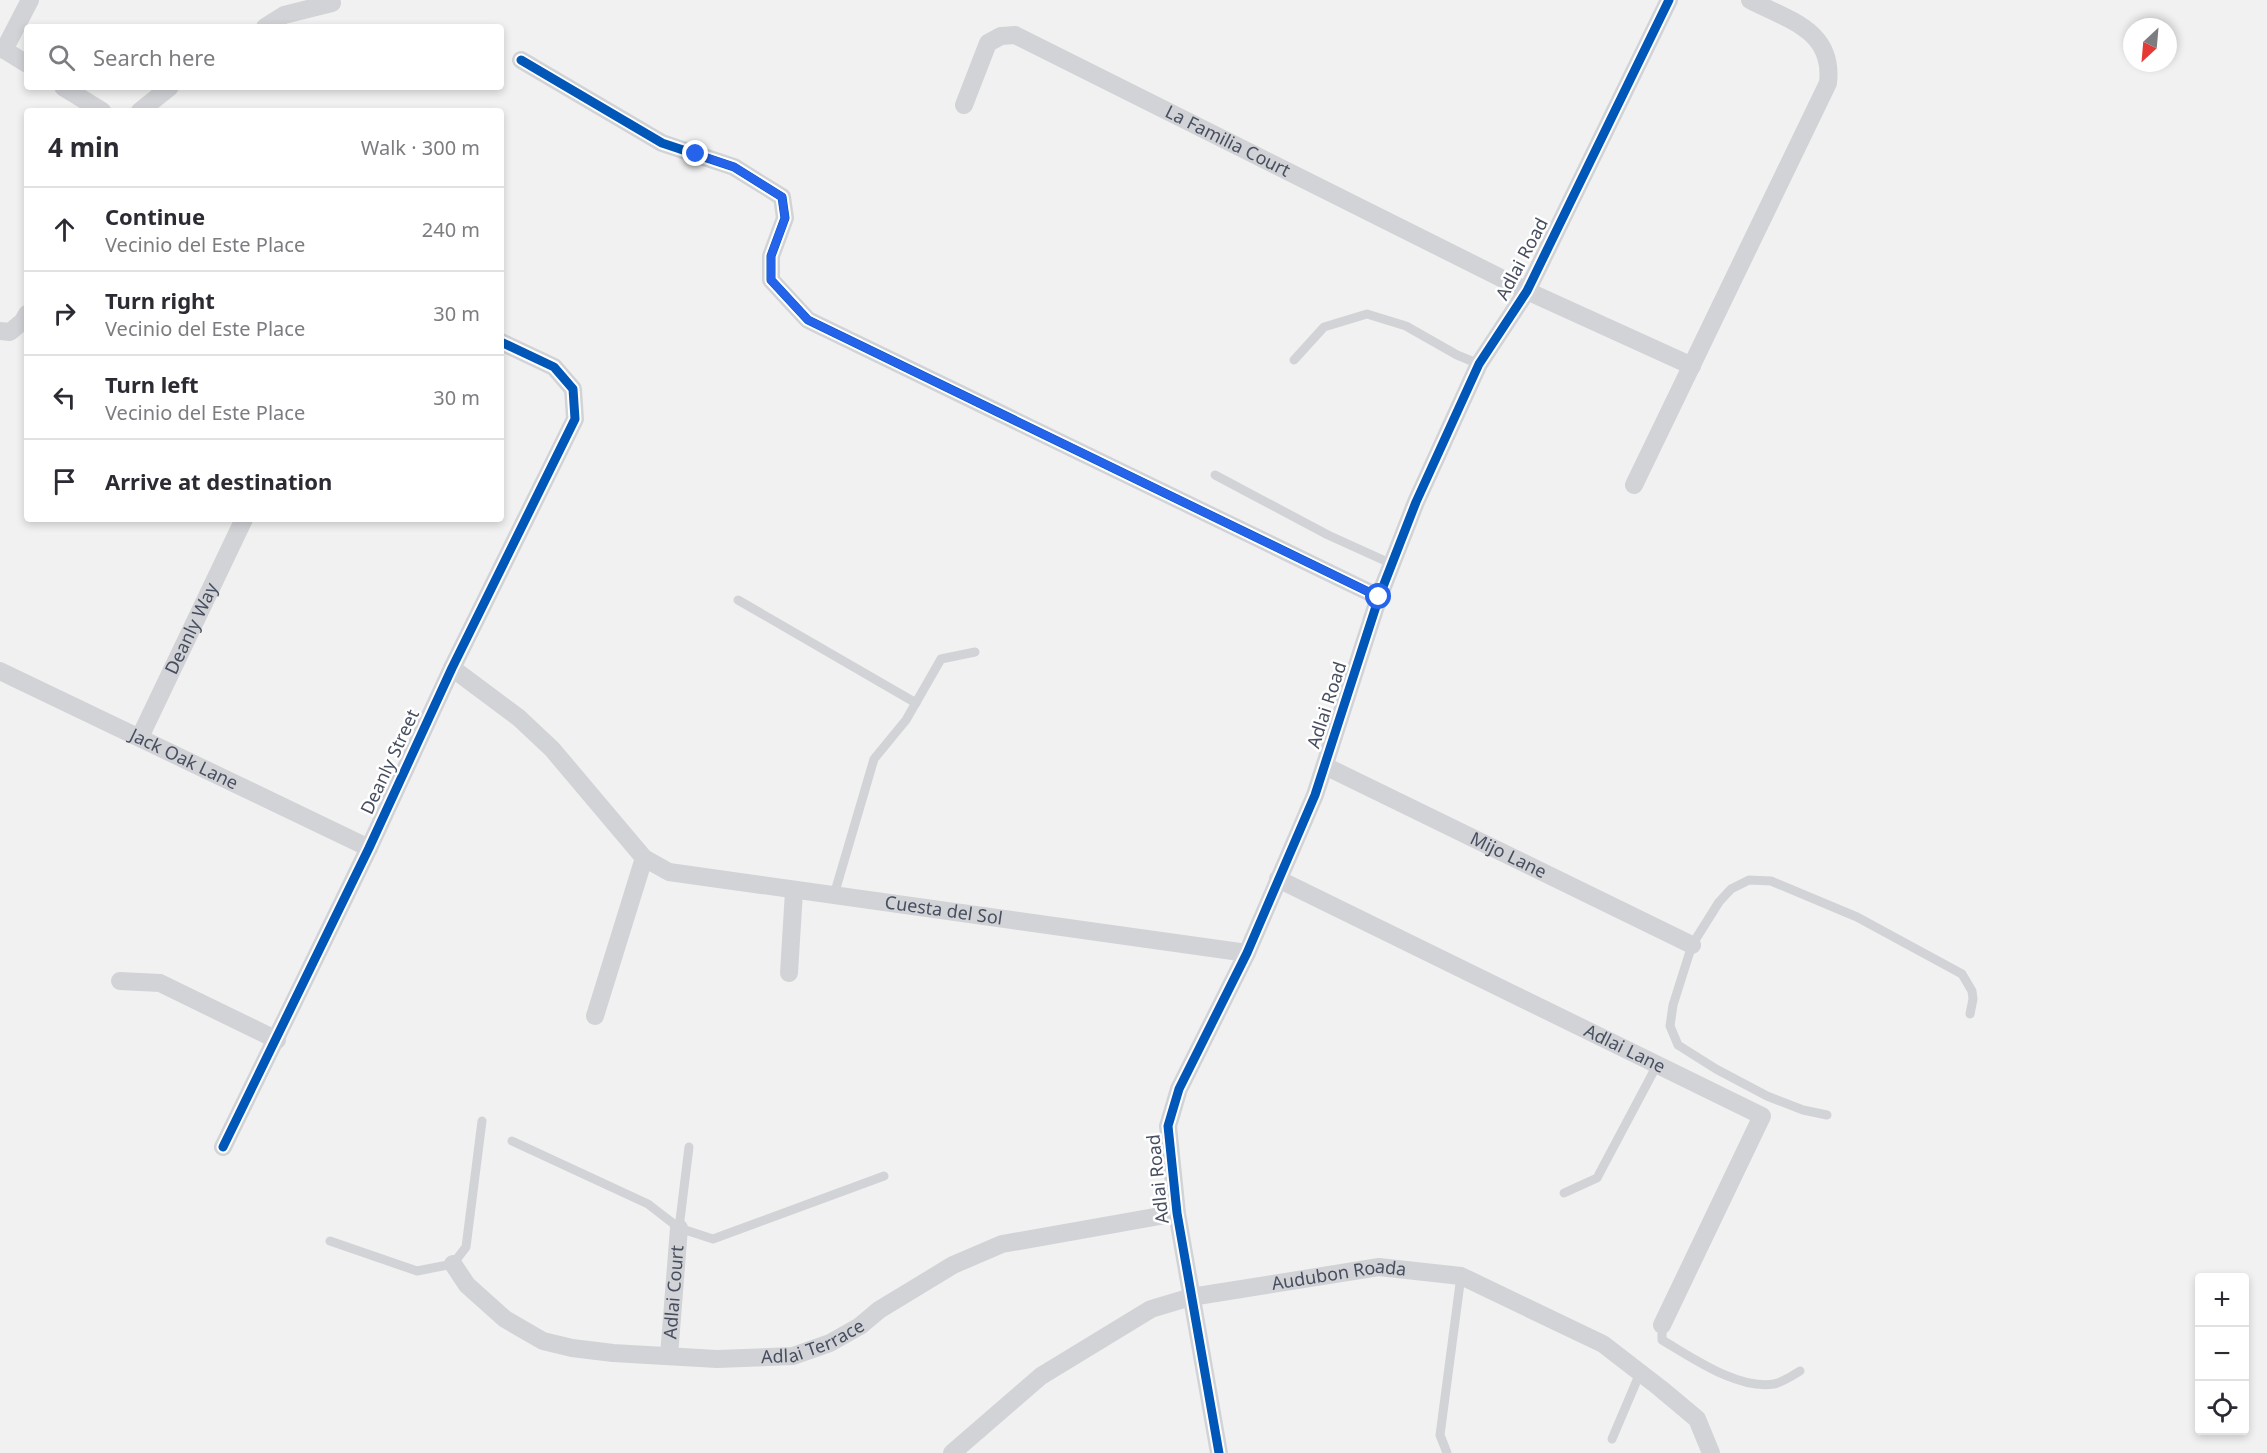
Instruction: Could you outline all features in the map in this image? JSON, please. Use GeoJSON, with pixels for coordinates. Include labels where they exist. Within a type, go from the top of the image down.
{"type":"FeatureCollection","features":[{"type":"Feature","properties":{"kind":"street"},"geometry":{"type":"LineString","coordinates":[[24,62],[2,49],[30,0]]}},
{"type":"Feature","properties":{"kind":"street","name":"Adlai Road"},"geometry":{"type":"LineString","coordinates":[[1219,1453],[1177,1213],[1168,1126],[1179,1089],[1247,953],[1315,795],[1379,597],[1416,502],[1479,364],[1527,291],[1669,0]]}},
{"type":"Feature","properties":{"kind":"street"},"geometry":{"type":"LineString","coordinates":[[1634,485],[1828,83],[1827,55],[1816,37],[1799,25],[1750,0]]}},
{"type":"Feature","properties":{"kind":"street"},"geometry":{"type":"LineString","coordinates":[[270,24],[284,15],[332,3]]}},
{"type":"Feature","properties":{"kind":"street","name":"La Familia Court"},"geometry":{"type":"LineString","coordinates":[[964,105],[988,43],[1001,36],[1015,35],[1527,291]]}},
{"type":"Feature","properties":{"kind":"street"},"geometry":{"type":"LineString","coordinates":[[520,60],[662,143],[734,167],[782,197],[785,218],[771,256],[771,280],[808,320],[1379,597]]}},
{"type":"Feature","properties":{"kind":"street"},"geometry":{"type":"LineString","coordinates":[[68,90],[97,108]]}},
{"type":"Feature","properties":{"kind":"street"},"geometry":{"type":"LineString","coordinates":[[144,108],[167,90]]}},
{"type":"Feature","properties":{"kind":"street"},"geometry":{"type":"LineString","coordinates":[[1527,291],[1692,366]]}},
{"type":"Feature","properties":{"kind":"street"},"geometry":{"type":"LineString","coordinates":[[5,331],[24,319]]}},
{"type":"Feature","properties":{"kind":"street","name":"Deanly Street"},"geometry":{"type":"LineString","coordinates":[[223,1147],[277,1040],[452,668],[574,420],[573,389],[554,367],[504,343]]}},
{"type":"Feature","properties":{"kind":"street","name":"Deanly Way"},"geometry":{"type":"LineString","coordinates":[[140,737],[243,522]]}},
{"type":"Feature","properties":{"kind":"street","name":"Cuesta del Sol"},"geometry":{"type":"LineString","coordinates":[[452,668],[519,718],[552,749],[644,858],[669,872],[1247,953]]}},
{"type":"Feature","properties":{"kind":"street","name":"Jack Oak Lane"},"geometry":{"type":"LineString","coordinates":[[0,670],[369,848]]}},
{"type":"Feature","properties":{"kind":"street","name":"Mijo Lane"},"geometry":{"type":"LineString","coordinates":[[1325,766],[1692,945]]}},
{"type":"Feature","properties":{"kind":"street"},"geometry":{"type":"LineString","coordinates":[[595,1016],[644,858]]}},
{"type":"Feature","properties":{"kind":"street","name":"Adlai Lane"},"geometry":{"type":"LineString","coordinates":[[1278,879],[1762,1116],[1662,1324]]}},
{"type":"Feature","properties":{"kind":"street"},"geometry":{"type":"LineString","coordinates":[[789,973],[794,891]]}},
{"type":"Feature","properties":{"kind":"street"},"geometry":{"type":"LineString","coordinates":[[120,981],[160,983],[277,1040]]}},
{"type":"Feature","properties":{"kind":"street","name":"Adlai Terrace"},"geometry":{"type":"LineString","coordinates":[[453,1264],[467,1285],[505,1319],[543,1341],[572,1348],[613,1353],[754,1359],[793,1356],[830,1343],[953,1265],[1002,1244],[1177,1213]]}},
{"type":"Feature","properties":{"kind":"street","name":"Adlai Court"},"geometry":{"type":"LineString","coordinates":[[669,1356],[679,1228]]}},
{"type":"Feature","properties":{"kind":"street","name":"Audubon Roada"},"geometry":{"type":"LineString","coordinates":[[952,1453],[1041,1376],[1151,1309],[1191,1297],[1379,1267],[1461,1276],[1603,1344],[1697,1419],[1711,1453]]}},
{"type":"Feature","properties":{"kind":"lane"},"geometry":{"type":"LineString","coordinates":[[1294,360],[1324,327],[1367,314],[1407,326],[1457,355],[1479,364]]}},
{"type":"Feature","properties":{"kind":"lane"},"geometry":{"type":"LineString","coordinates":[[1215,475],[1328,536],[1392,564]]}},
{"type":"Feature","properties":{"kind":"lane"},"geometry":{"type":"LineString","coordinates":[[738,600],[916,703]]}},
{"type":"Feature","properties":{"kind":"lane"},"geometry":{"type":"LineString","coordinates":[[834,895],[873,759],[906,720],[941,658],[975,652]]}},
{"type":"Feature","properties":{"kind":"lane"},"geometry":{"type":"LineString","coordinates":[[1827,1115],[1803,1110],[1767,1096],[1716,1069],[1678,1045],[1670,1026],[1673,1005],[1692,945],[1719,902],[1731,889],[1749,880],[1771,881],[1857,917],[1962,974],[1972,991],[1970,1014]]}},
{"type":"Feature","properties":{"kind":"lane"},"geometry":{"type":"LineString","coordinates":[[1564,1193],[1597,1178],[1657,1065]]}},
{"type":"Feature","properties":{"kind":"lane"},"geometry":{"type":"LineString","coordinates":[[330,1241],[417,1271],[453,1264],[466,1247],[482,1121]]}},
{"type":"Feature","properties":{"kind":"lane"},"geometry":{"type":"LineString","coordinates":[[512,1141],[648,1204],[679,1228],[713,1239],[884,1176]]}},
{"type":"Feature","properties":{"kind":"lane"},"geometry":{"type":"LineString","coordinates":[[679,1228],[689,1147]]}},
{"type":"Feature","properties":{"kind":"lane"},"geometry":{"type":"LineString","coordinates":[[1447,1453],[1440,1435],[1461,1276]]}},
{"type":"Feature","properties":{"kind":"lane"},"geometry":{"type":"LineString","coordinates":[[1662,1324],[1662,1340],[1719,1371],[1754,1386],[1777,1384],[1800,1371]]}},
{"type":"Feature","properties":{"kind":"lane"},"geometry":{"type":"LineString","coordinates":[[1612,1439],[1640,1373]]}},
{"type":"Feature","properties":{"kind":"cycle path"},"geometry":{"type":"LineString","coordinates":[[1219,1453],[1177,1213],[1168,1126],[1179,1089],[1247,953],[1315,795],[1379,597],[1416,502],[1479,364],[1527,291],[1669,0]]}},
{"type":"Feature","properties":{"kind":"cycle path"},"geometry":{"type":"LineString","coordinates":[[521,60],[662,143],[734,167],[782,197],[785,218],[771,256],[771,280],[808,320],[1379,597]]}},
{"type":"Feature","properties":{"kind":"cycle path"},"geometry":{"type":"LineString","coordinates":[[223,1147],[369,848],[452,668],[575,419],[573,389],[554,367],[504,343]]}},
{"type":"Feature","properties":{"kind":"route"},"geometry":{"type":"LineString","coordinates":[[696,154],[734,167],[782,197],[785,218],[771,256],[771,280],[808,320],[1379,597]]}}]}
